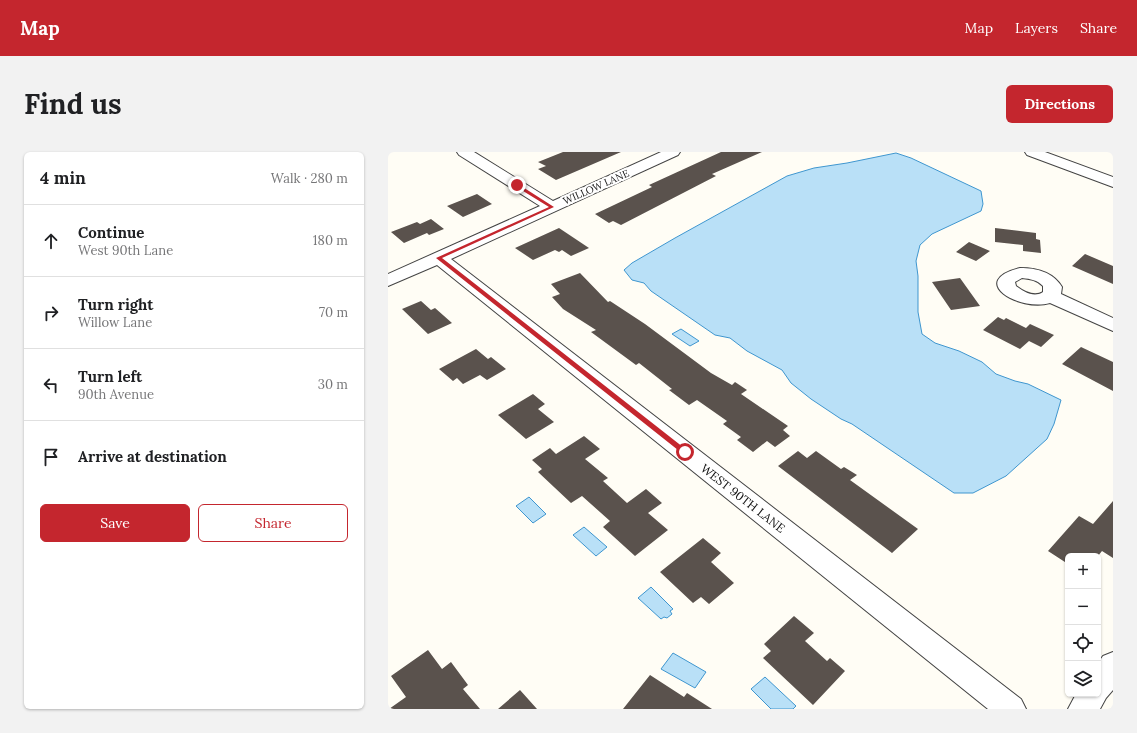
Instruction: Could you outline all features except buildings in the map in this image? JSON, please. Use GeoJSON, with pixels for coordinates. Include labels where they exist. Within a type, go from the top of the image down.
{"type":"FeatureCollection","features":[{"type":"Feature","properties":{"kind":"street"},"geometry":{"type":"LineString","coordinates":[[464,152],[552,207]]}},
{"type":"Feature","properties":{"kind":"street","name":"WILLOW LANE"},"geometry":{"type":"LineString","coordinates":[[388,281],[673,152]]}},
{"type":"Feature","properties":{"kind":"street"},"geometry":{"type":"LineString","coordinates":[[1032,152],[1113,182]]}},
{"type":"Feature","properties":{"kind":"street","name":"WEST 90TH LANE"},"geometry":{"type":"LineString","coordinates":[[439,258],[1011,709]]}},
{"type":"Feature","properties":{"kind":"street"},"geometry":{"type":"LineString","coordinates":[[1051,296],[1113,325]]}},
{"type":"Feature","properties":{"kind":"street"},"geometry":{"type":"LineString","coordinates":[[1101,683],[1113,665]]}},
{"type":"Feature","properties":{"kind":"street"},"geometry":{"type":"LineString","coordinates":[[1083,709],[1091,697]]}},
{"type":"Feature","properties":{"kind":"water"},"geometry":{"type":"Polygon","coordinates":[[[896,153],[911,158],[981,191],[983,204],[981,211],[932,234],[920,245],[916,261],[918,276],[918,312],[922,334],[935,343],[959,351],[982,362],[996,374],[1028,384],[1061,400],[1054,424],[1047,439],[1006,476],[973,493],[954,493],[852,424],[841,419],[811,399],[791,383],[782,370],[747,351],[730,338],[715,335],[651,291],[644,283],[632,280],[624,270],[632,263],[675,238],[787,176],[814,168],[896,153]]]}},
{"type":"Feature","properties":{"kind":"water"},"geometry":{"type":"Polygon","coordinates":[[[681,329],[699,341],[690,346],[672,334],[681,329]]]}},
{"type":"Feature","properties":{"kind":"water"},"geometry":{"type":"Polygon","coordinates":[[[529,497],[546,514],[533,523],[516,506],[529,497]]]}},
{"type":"Feature","properties":{"kind":"water"},"geometry":{"type":"Polygon","coordinates":[[[584,527],[607,547],[596,556],[573,535],[584,527]]]}},
{"type":"Feature","properties":{"kind":"water"},"geometry":{"type":"Polygon","coordinates":[[[651,587],[673,609],[670,611],[672,614],[667,618],[664,617],[661,619],[638,598],[651,587]]]}},
{"type":"Feature","properties":{"kind":"water"},"geometry":{"type":"Polygon","coordinates":[[[673,653],[706,672],[695,688],[661,669],[673,653]]]}},
{"type":"Feature","properties":{"kind":"water"},"geometry":{"type":"Polygon","coordinates":[[[765,677],[796,706],[793,709],[771,709],[751,689],[765,677]]]}},
{"type":"Feature","properties":{"kind":"route"},"geometry":{"type":"LineString","coordinates":[[517,185],[552,207],[439,258],[685,452]]}}]}
